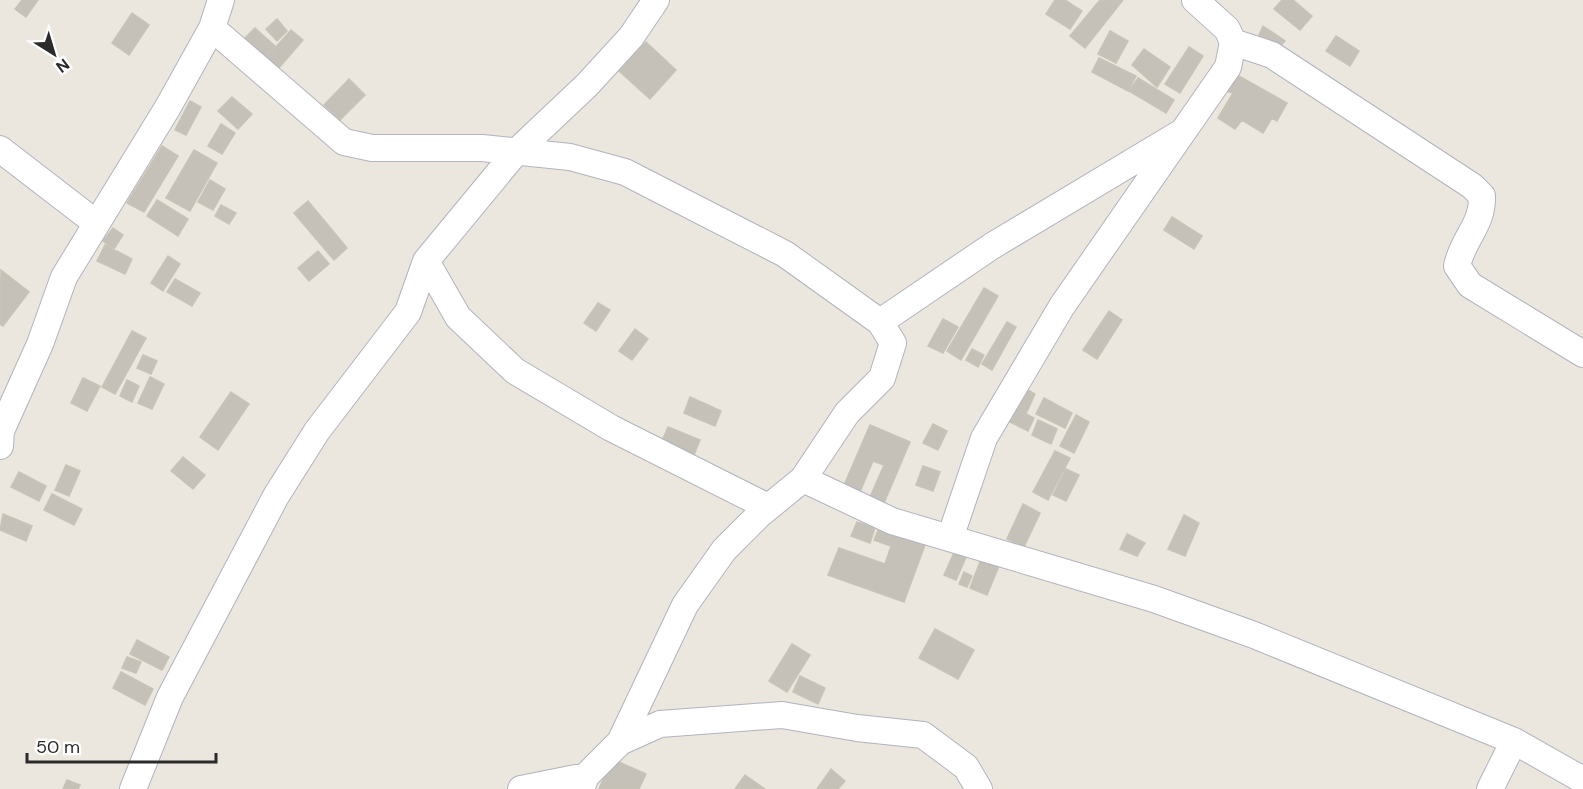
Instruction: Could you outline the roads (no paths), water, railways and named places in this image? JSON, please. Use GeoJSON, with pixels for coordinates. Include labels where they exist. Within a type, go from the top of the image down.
{"type":"FeatureCollection","features":[{"type":"Feature","properties":{"kind":"street"},"geometry":{"type":"LineString","coordinates":[[0,446],[0,430],[40,344],[64,277],[212,28],[221,0]]}},
{"type":"Feature","properties":{"kind":"street"},"geometry":{"type":"LineString","coordinates":[[133,789],[170,697],[276,496],[317,431],[408,312],[426,261],[516,152],[586,85],[631,37],[656,0]]}},
{"type":"Feature","properties":{"kind":"street"},"geometry":{"type":"LineString","coordinates":[[950,538],[984,438],[1062,306],[1189,128],[1228,68],[1233,42],[1211,4]]}},
{"type":"Feature","properties":{"kind":"street"},"geometry":{"type":"LineString","coordinates":[[212,28],[344,142],[372,148],[482,148],[570,158],[625,172],[785,254],[880,322],[893,342],[882,378],[847,413],[803,479],[768,507],[724,549],[685,605],[620,742],[584,782],[521,789]]}},
{"type":"Feature","properties":{"kind":"street"},"geometry":{"type":"LineString","coordinates":[[1233,42],[1272,55],[1472,186],[1482,196],[1482,209],[1461,249],[1457,266],[1470,285],[1583,354]]}},
{"type":"Feature","properties":{"kind":"street"},"geometry":{"type":"LineString","coordinates":[[880,322],[992,246],[1189,128]]}},
{"type":"Feature","properties":{"kind":"street"},"geometry":{"type":"LineString","coordinates":[[0,149],[96,223]]}},
{"type":"Feature","properties":{"kind":"street"},"geometry":{"type":"LineString","coordinates":[[426,261],[458,317],[515,371],[611,428],[768,507]]}},
{"type":"Feature","properties":{"kind":"street"},"geometry":{"type":"LineString","coordinates":[[803,479],[892,520],[1154,599],[1254,635],[1514,741],[1583,780]]}},
{"type":"Feature","properties":{"kind":"street"},"geometry":{"type":"LineString","coordinates":[[620,742],[660,724],[782,715],[857,728],[923,735],[966,767],[979,789]]}},
{"type":"Feature","properties":{"kind":"street"},"geometry":{"type":"LineString","coordinates":[[1490,789],[1514,741]]}}]}
